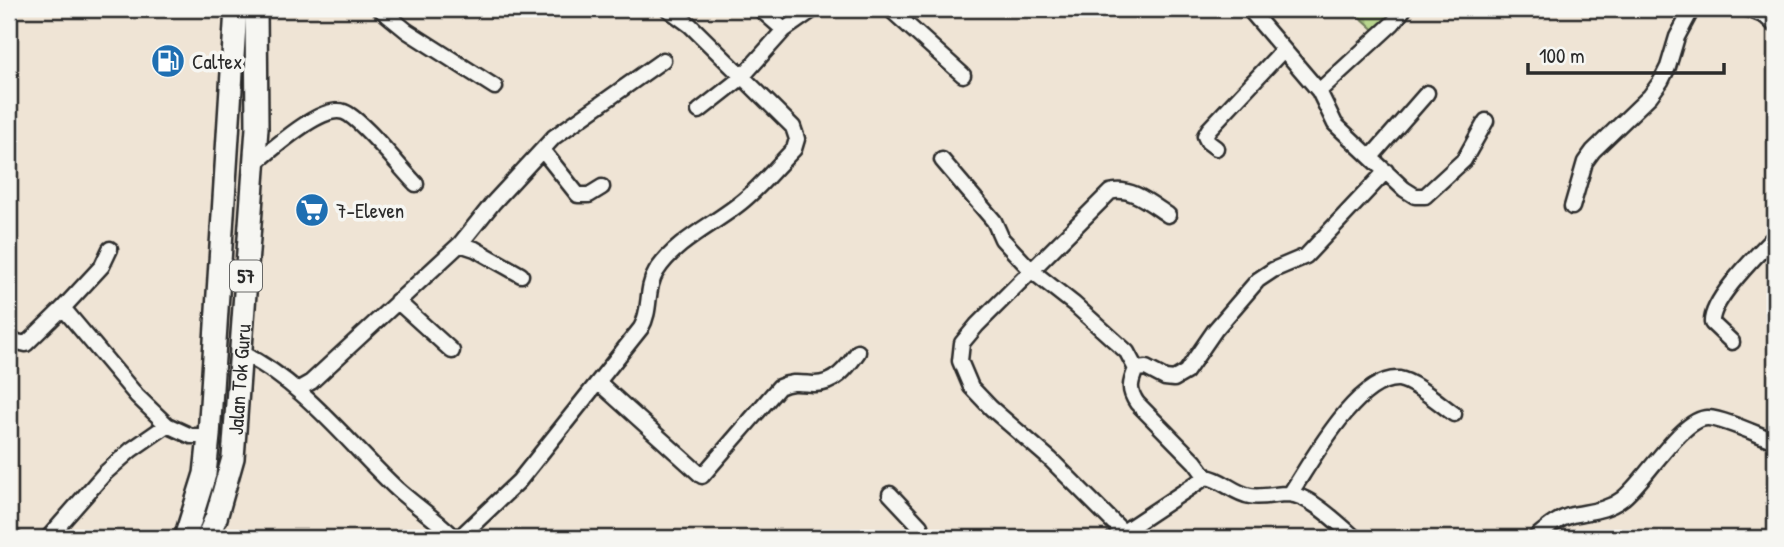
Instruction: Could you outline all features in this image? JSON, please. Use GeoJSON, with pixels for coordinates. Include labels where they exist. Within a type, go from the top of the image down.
{"type":"FeatureCollection","features":[{"type":"Feature","properties":{"kind":"main road","name":"Jalan Tok Guru"},"geometry":{"type":"LineString","coordinates":[[185,538],[205,474],[209,436],[236,9]]}},
{"type":"Feature","properties":{"kind":"main road","name":"Jalan Tok Guru"},"geometry":{"type":"LineString","coordinates":[[207,538],[216,519],[233,458],[257,128],[256,9]]}},
{"type":"Feature","properties":{"kind":"main road"},"geometry":{"type":"LineString","coordinates":[[223,213],[250,214]]}},
{"type":"Feature","properties":{"kind":"street"},"geometry":{"type":"LineString","coordinates":[[380,9],[407,31],[495,88]]}},
{"type":"Feature","properties":{"kind":"street"},"geometry":{"type":"LineString","coordinates":[[240,352],[267,365],[297,390],[399,490],[457,538],[519,481],[641,328],[648,316],[649,288],[654,274],[664,260],[745,199],[794,149],[797,139],[793,127],[690,25],[668,9]]}},
{"type":"Feature","properties":{"kind":"street"},"geometry":{"type":"LineString","coordinates":[[760,9],[784,30]]}},
{"type":"Feature","properties":{"kind":"street"},"geometry":{"type":"LineString","coordinates":[[699,111],[741,78],[784,30],[814,9]]}},
{"type":"Feature","properties":{"kind":"street"},"geometry":{"type":"LineString","coordinates":[[890,9],[963,75]]}},
{"type":"Feature","properties":{"kind":"street"},"geometry":{"type":"LineString","coordinates":[[1249,9],[1319,91],[1335,124],[1404,189],[1415,196],[1425,196],[1464,160],[1486,121]]}},
{"type":"Feature","properties":{"kind":"street"},"geometry":{"type":"LineString","coordinates":[[1319,91],[1393,23],[1404,9]]}},
{"type":"Feature","properties":{"kind":"street"},"geometry":{"type":"LineString","coordinates":[[1572,208],[1585,162],[1592,151],[1650,96],[1661,81],[1677,37],[1692,9]]}},
{"type":"Feature","properties":{"kind":"street"},"geometry":{"type":"LineString","coordinates":[[1748,9],[1765,16],[1775,24]]}},
{"type":"Feature","properties":{"kind":"street"},"geometry":{"type":"LineString","coordinates":[[1216,148],[1205,136],[1209,129],[1283,50]]}},
{"type":"Feature","properties":{"kind":"street"},"geometry":{"type":"LineString","coordinates":[[297,390],[311,382],[460,244],[554,137],[663,60]]}},
{"type":"Feature","properties":{"kind":"street"},"geometry":{"type":"LineString","coordinates":[[1371,157],[1427,93]]}},
{"type":"Feature","properties":{"kind":"street"},"geometry":{"type":"LineString","coordinates":[[253,164],[316,117],[331,111],[344,111],[356,120],[416,184]]}},
{"type":"Feature","properties":{"kind":"street"},"geometry":{"type":"LineString","coordinates":[[542,151],[579,195],[589,195],[602,187]]}},
{"type":"Feature","properties":{"kind":"street"},"geometry":{"type":"LineString","coordinates":[[942,160],[994,221],[1002,239],[1032,271],[1074,304],[1127,352],[1136,369],[1130,384],[1131,395],[1206,477],[1214,478],[1249,496],[1290,494],[1304,499],[1355,538]]}},
{"type":"Feature","properties":{"kind":"street"},"geometry":{"type":"LineString","coordinates":[[1136,369],[1146,368],[1165,378],[1174,379],[1186,372],[1215,330],[1258,280],[1273,270],[1306,256],[1386,170]]}},
{"type":"Feature","properties":{"kind":"street"},"geometry":{"type":"LineString","coordinates":[[1168,215],[1121,189],[1110,192],[995,306],[962,343],[960,361],[971,387],[1050,459],[1121,536],[1206,477]]}},
{"type":"Feature","properties":{"kind":"street"},"geometry":{"type":"LineString","coordinates":[[1732,342],[1712,323],[1713,312],[1743,270],[1775,236]]}},
{"type":"Feature","properties":{"kind":"street"},"geometry":{"type":"LineString","coordinates":[[460,244],[475,249],[521,275]]}},
{"type":"Feature","properties":{"kind":"street"},"geometry":{"type":"LineString","coordinates":[[9,340],[26,344],[102,266],[110,249]]}},
{"type":"Feature","properties":{"kind":"street"},"geometry":{"type":"LineString","coordinates":[[397,301],[452,351]]}},
{"type":"Feature","properties":{"kind":"street"},"geometry":{"type":"LineString","coordinates":[[63,308],[137,396],[167,425],[191,436],[209,436]]}},
{"type":"Feature","properties":{"kind":"street"},"geometry":{"type":"LineString","coordinates":[[598,382],[702,476],[779,387],[790,382],[826,382],[843,371],[859,352]]}},
{"type":"Feature","properties":{"kind":"street"},"geometry":{"type":"LineString","coordinates":[[1290,494],[1334,428],[1362,394],[1384,380],[1400,379],[1412,384],[1454,414]]}},
{"type":"Feature","properties":{"kind":"street"},"geometry":{"type":"LineString","coordinates":[[1535,538],[1551,524],[1571,515],[1604,510],[1624,498],[1673,442],[1696,421],[1707,418],[1775,441]]}},
{"type":"Feature","properties":{"kind":"street"},"geometry":{"type":"LineString","coordinates":[[48,538],[105,472],[167,425]]}},
{"type":"Feature","properties":{"kind":"street"},"geometry":{"type":"LineString","coordinates":[[890,494],[920,526],[924,538]]}},
{"type":"Feature","properties":{"kind":"street"},"geometry":{"type":"LineString","coordinates":[[9,535],[14,538]]}},
{"type":"Feature","properties":{"kind":"green space"},"geometry":{"type":"Polygon","coordinates":[[[1351,9],[1396,9],[1379,34],[1351,9]]]}},
{"type":"Feature","properties":{"kind":"place","name":"Caltex"},"geometry":{"type":"Point","coordinates":[168,61]}},
{"type":"Feature","properties":{"kind":"place","name":"7-Eleven"},"geometry":{"type":"Point","coordinates":[312,210]}}]}
